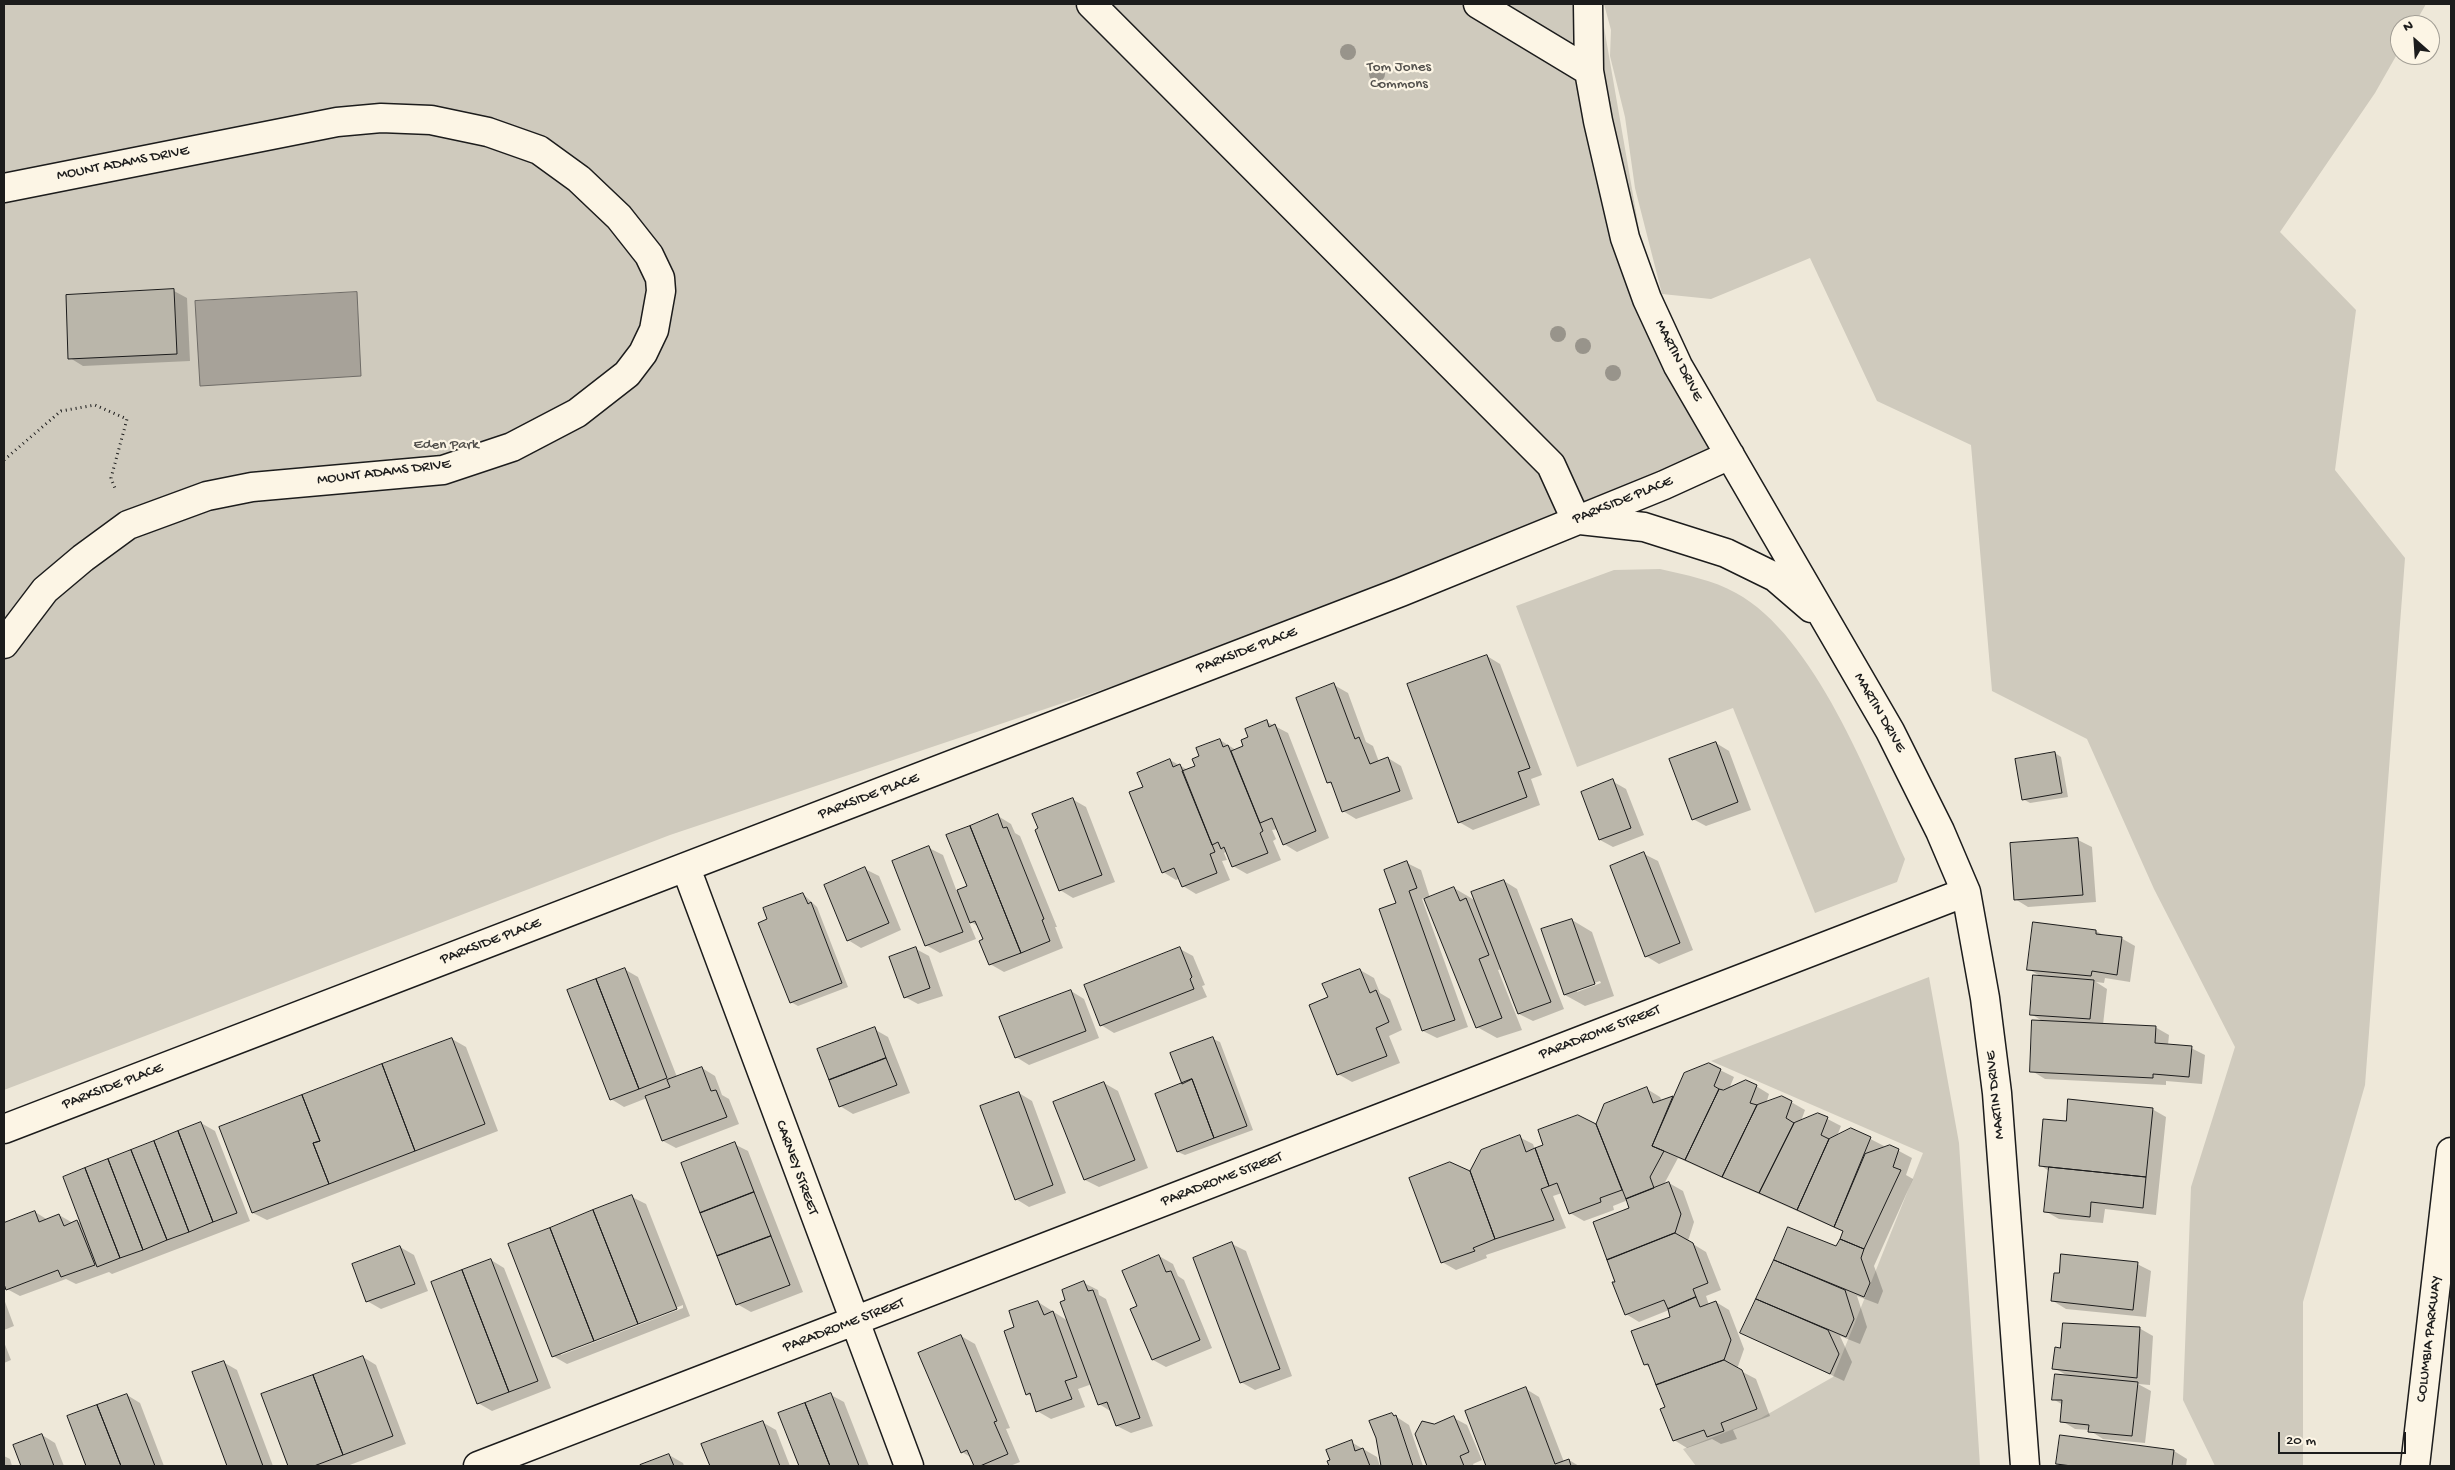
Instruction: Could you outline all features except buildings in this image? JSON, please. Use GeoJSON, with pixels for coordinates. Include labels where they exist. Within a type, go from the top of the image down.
{"type":"FeatureCollection","features":[{"type":"Feature","properties":{"kind":"main road"},"geometry":{"type":"LineString","coordinates":[[1091,4],[1551,465],[1576,520],[1644,527],[1726,553],[1774,577],[1825,620]]}},
{"type":"Feature","properties":{"kind":"main road"},"geometry":{"type":"LineString","coordinates":[[1478,4],[1589,71]]}},
{"type":"Feature","properties":{"kind":"main road","name":"MARTIN DRIVE"},"geometry":{"type":"LineString","coordinates":[[1588,4],[1589,71],[1604,153],[1624,238],[1647,299],[1678,366],[1890,731],[1966,892],[1985,998],[1998,1093],[2025,1466]]}},
{"type":"Feature","properties":{"kind":"main road","name":"MOUNT ADAMS DRIVE"},"geometry":{"type":"LineString","coordinates":[[4,188],[337,122],[381,118],[431,120],[488,132],[539,150],[579,178],[619,217],[649,255],[660,278],[661,291],[654,330],[643,353],[627,374],[577,413],[512,448],[443,470],[252,487],[207,496],[128,524],[45,590],[4,644]]}},
{"type":"Feature","properties":{"kind":"main road","name":"PARKSIDE PLACE"},"geometry":{"type":"LineString","coordinates":[[4,1129],[1401,592],[1664,485],[1730,455]]}},
{"type":"Feature","properties":{"kind":"main road","name":"CARNEY STREET"},"geometry":{"type":"LineString","coordinates":[[686,868],[909,1466]]}},
{"type":"Feature","properties":{"kind":"main road","name":"PARADROME STREET"},"geometry":{"type":"LineString","coordinates":[[478,1466],[1966,892]]}},
{"type":"Feature","properties":{"kind":"main road","name":"COLUMBIA PARKWAY"},"geometry":{"type":"LineString","coordinates":[[2415,1466],[2451,1152]]}},
{"type":"Feature","properties":{"kind":"path"},"geometry":{"type":"LineString","coordinates":[[4,460],[60,411],[95,405],[127,419],[111,478],[128,524]]}},
{"type":"Feature","properties":{"kind":"green space","name":"Eden Park"},"geometry":{"type":"Polygon","coordinates":[[[4,4],[1600,4],[1646,270],[1730,455],[1438,577],[670,835],[4,1090],[4,4]]]}},
{"type":"Feature","properties":{"kind":"green space"},"geometry":{"type":"Polygon","coordinates":[[[1604,4],[2426,4],[2420,15],[2390,15],[2391,65],[2375,93],[2280,232],[2356,310],[2335,470],[2405,558],[2365,1085],[2303,1302],[2303,1466],[2215,1466],[2183,1400],[2191,1187],[2235,1047],[2154,889],[2087,739],[1992,691],[1971,445],[1877,401],[1810,258],[1711,299],[1662,294],[1635,188],[1625,117],[1610,56],[1611,30],[1604,4]]]}},
{"type":"Feature","properties":{"kind":"green space"},"geometry":{"type":"Polygon","coordinates":[[[1660,569],[1709,581],[1727,588],[1764,613],[1791,641],[1815,675],[1837,712],[1875,790],[1905,859],[1897,882],[1815,913],[1733,708],[1577,767],[1516,606],[1614,570],[1660,569]]]}},
{"type":"Feature","properties":{"kind":"green space"},"geometry":{"type":"Polygon","coordinates":[[[1929,977],[1959,1143],[1980,1466],[1696,1466],[1683,1449],[1761,1418],[1833,1377],[1923,1153],[1711,1061],[1929,977]]]}},
{"type":"Feature","properties":{"kind":"shaded area"},"geometry":{"type":"Polygon","coordinates":[[[357,292],[361,376],[200,386],[195,301],[357,292]]]}},
{"type":"Feature","properties":{"kind":"park label","name":"Tom Jones Commons"},"geometry":{"type":"Point","coordinates":[1399,76]}}]}
